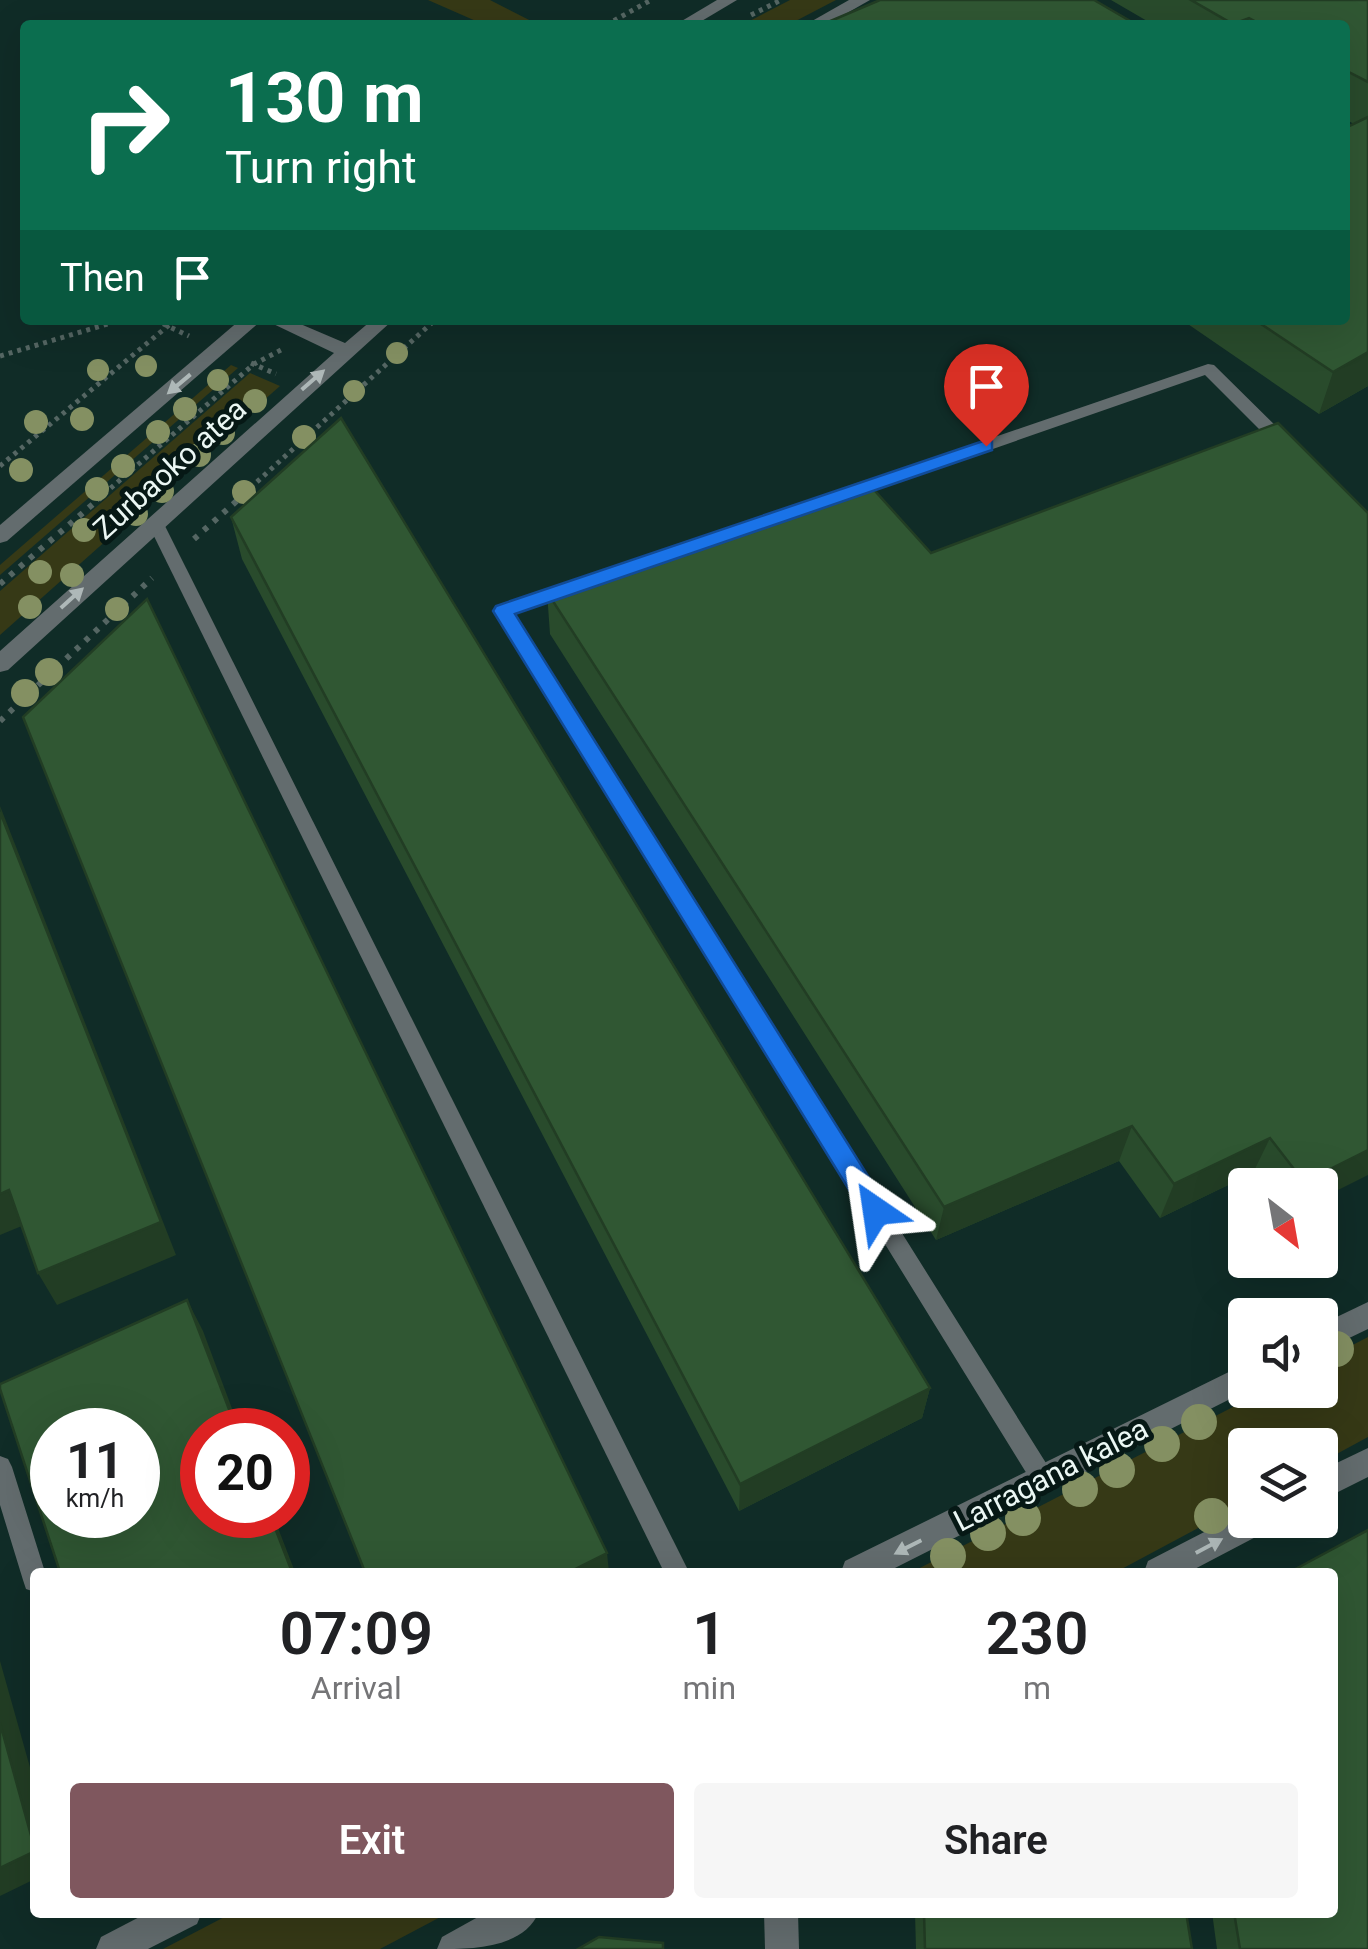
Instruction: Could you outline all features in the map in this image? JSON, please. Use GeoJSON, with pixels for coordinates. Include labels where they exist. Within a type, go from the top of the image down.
{"type":"FeatureCollection","features":[{"type":"Feature","properties":{"kind":"street"},"geometry":{"type":"LineString","coordinates":[[692,20],[729,0]]}},
{"type":"Feature","properties":{"kind":"street"},"geometry":{"type":"LineString","coordinates":[[822,20],[862,0]]}},
{"type":"Feature","properties":{"kind":"street","name":"Zurbaoko atea"},"geometry":{"type":"LineString","coordinates":[[0,536],[246,325]]}},
{"type":"Feature","properties":{"kind":"street"},"geometry":{"type":"LineString","coordinates":[[287,325],[346,351]]}},
{"type":"Feature","properties":{"kind":"street","name":"Zurbaoko atea"},"geometry":{"type":"LineString","coordinates":[[0,664],[376,325]]}},
{"type":"Feature","properties":{"kind":"street"},"geometry":{"type":"LineString","coordinates":[[1338,1330],[1368,1314]]}},
{"type":"Feature","properties":{"kind":"street","name":"Larragana kalea"},"geometry":{"type":"LineString","coordinates":[[864,1568],[1228,1386]]}},
{"type":"Feature","properties":{"kind":"street"},"geometry":{"type":"LineString","coordinates":[[1338,1478],[1368,1462]]}},
{"type":"Feature","properties":{"kind":"street"},"geometry":{"type":"LineString","coordinates":[[1168,1568],[1228,1536]]}},
{"type":"Feature","properties":{"kind":"street"},"geometry":{"type":"LineString","coordinates":[[113,1949],[173,1918]]}},
{"type":"Feature","properties":{"kind":"street"},"geometry":{"type":"LineString","coordinates":[[454,1949],[511,1918]]}},
{"type":"Feature","properties":{"kind":"street"},"geometry":{"type":"LineString","coordinates":[[781,1918],[782,1949]]}},
{"type":"Feature","properties":{"kind":"lane"},"geometry":{"type":"LineString","coordinates":[[818,503],[1208,370],[1301,462]]}},
{"type":"Feature","properties":{"kind":"lane"},"geometry":{"type":"LineString","coordinates":[[155,522],[675,1568]]}},
{"type":"Feature","properties":{"kind":"lane"},"geometry":{"type":"LineString","coordinates":[[596,579],[503,611],[1042,1480]]}},
{"type":"Feature","properties":{"kind":"lane"},"geometry":{"type":"LineString","coordinates":[[0,1467],[31,1568]]}},
{"type":"Feature","properties":{"kind":"path"},"geometry":{"type":"LineString","coordinates":[[615,20],[651,0]]}},
{"type":"Feature","properties":{"kind":"path"},"geometry":{"type":"LineString","coordinates":[[0,356],[104,325]]}},
{"type":"Feature","properties":{"kind":"path"},"geometry":{"type":"LineString","coordinates":[[0,721],[429,325]]}},
{"type":"Feature","properties":{"kind":"path"},"geometry":{"type":"LineString","coordinates":[[0,466],[168,326],[342,403]]}},
{"type":"Feature","properties":{"kind":"path"},"geometry":{"type":"LineString","coordinates":[[0,584],[254,364],[310,335]]}},
{"type":"Feature","properties":{"kind":"shaded area"},"geometry":{"type":"Polygon","coordinates":[[[0,0],[1368,0],[1368,1949],[0,1949],[0,0]]]}},
{"type":"Feature","properties":{"kind":"green space"},"geometry":{"type":"Polygon","coordinates":[[[428,0],[490,0],[529,20],[474,20],[428,0]]]}},
{"type":"Feature","properties":{"kind":"green space"},"geometry":{"type":"Polygon","coordinates":[[[790,0],[836,0],[798,20],[752,20],[790,0]]]}},
{"type":"Feature","properties":{"kind":"green space"},"geometry":{"type":"Polygon","coordinates":[[[231,365],[238,368],[0,575],[0,565],[231,365]]]}},
{"type":"Feature","properties":{"kind":"green space"},"geometry":{"type":"Polygon","coordinates":[[[250,373],[280,386],[0,635],[0,591],[250,373]]]}},
{"type":"Feature","properties":{"kind":"green space"},"geometry":{"type":"Polygon","coordinates":[[[1368,1337],[1368,1437],[1338,1453],[1338,1428],[1228,1428],[1228,1512],[1123,1568],[920,1568],[1231,1408],[1338,1408],[1338,1353],[1368,1337]]]}},
{"type":"Feature","properties":{"kind":"green space"},"geometry":{"type":"Polygon","coordinates":[[[222,1918],[439,1918],[380,1949],[163,1949],[222,1918]]]}},
{"type":"Feature","properties":{"kind":"building"},"geometry":{"type":"Polygon","coordinates":[[[880,0],[1094,0],[1128,20],[833,20],[880,0]]]}},
{"type":"Feature","properties":{"kind":"building"},"geometry":{"type":"Polygon","coordinates":[[[1191,0],[1368,0],[1368,82],[1350,73],[1350,20],[1226,20],[1191,0]]]}},
{"type":"Feature","properties":{"kind":"building"},"geometry":{"type":"Polygon","coordinates":[[[1368,117],[1368,352],[1333,372],[1262,325],[1350,325],[1350,126],[1368,117]]]}},
{"type":"Feature","properties":{"kind":"building"},"geometry":{"type":"Polygon","coordinates":[[[341,418],[930,1388],[740,1484],[231,517],[341,418]]]}},
{"type":"Feature","properties":{"kind":"building"},"geometry":{"type":"Polygon","coordinates":[[[1278,423],[1368,513],[1368,1150],[1332,1168],[1293,1168],[1270,1138],[1174,1184],[1132,1126],[944,1207],[547,592],[866,481],[931,553],[1278,423]]]}},
{"type":"Feature","properties":{"kind":"building"},"geometry":{"type":"Polygon","coordinates":[[[147,599],[607,1553],[577,1568],[363,1568],[310,1434],[310,1408],[299,1408],[23,717],[147,599]]]}},
{"type":"Feature","properties":{"kind":"building"},"geometry":{"type":"Polygon","coordinates":[[[0,812],[161,1222],[38,1273],[9,1190],[0,1194],[0,812]]]}},
{"type":"Feature","properties":{"kind":"building"},"geometry":{"type":"Polygon","coordinates":[[[187,1300],[229,1408],[180,1408],[180,1538],[279,1538],[290,1568],[59,1568],[49,1538],[160,1538],[160,1408],[30,1408],[30,1480],[0,1384],[187,1300]]]}},
{"type":"Feature","properties":{"kind":"building"},"geometry":{"type":"Polygon","coordinates":[[[1368,1530],[1368,1949],[1240,1949],[1235,1918],[1338,1918],[1338,1568],[1297,1568],[1368,1530]]]}},
{"type":"Feature","properties":{"kind":"building"},"geometry":{"type":"Polygon","coordinates":[[[0,1723],[30,1833],[30,1853],[0,1868],[0,1723]]]}},
{"type":"Feature","properties":{"kind":"building"},"geometry":{"type":"Polygon","coordinates":[[[924,1918],[1187,1918],[1192,1949],[925,1949],[924,1918]]]}},
{"type":"Feature","properties":{"kind":"building"},"geometry":{"type":"Polygon","coordinates":[[[599,1937],[663,1943],[663,1949],[578,1949],[599,1937]]]}},
{"type":"Feature","properties":{"kind":"route"},"geometry":{"type":"LineString","coordinates":[[876,1211],[503,611],[986,446]]}}]}
